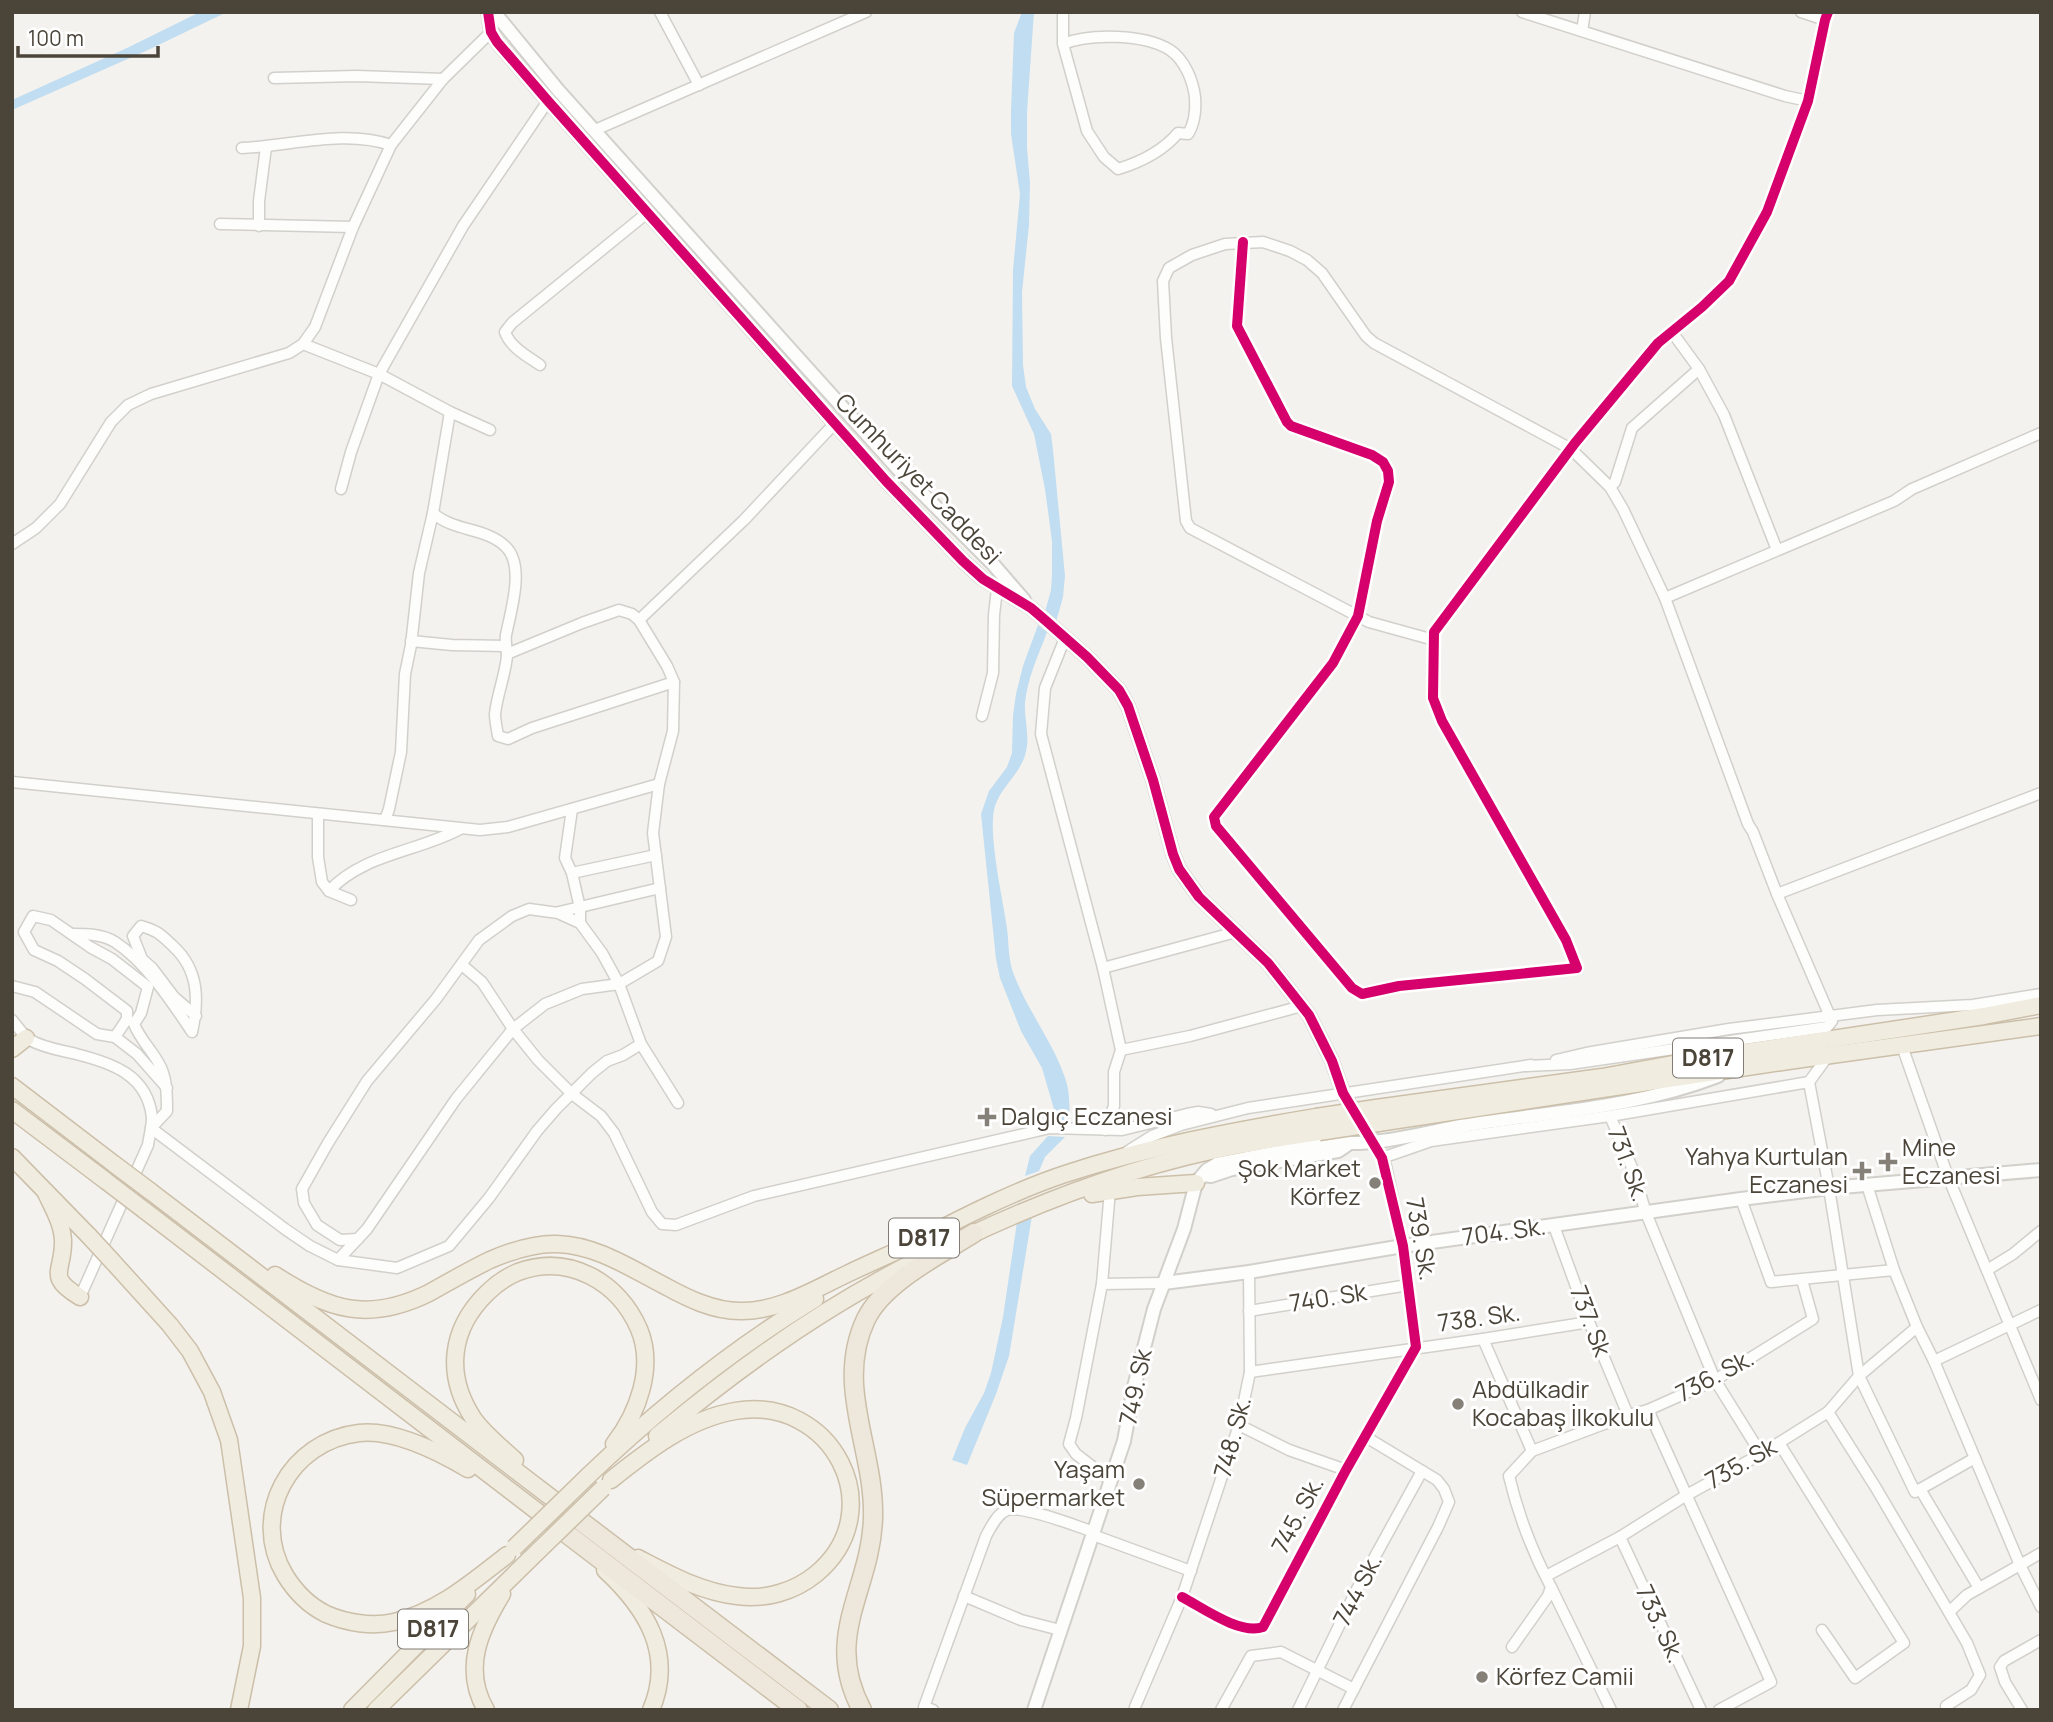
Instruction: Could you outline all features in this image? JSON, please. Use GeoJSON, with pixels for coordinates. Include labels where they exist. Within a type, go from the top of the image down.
{"type":"FeatureCollection","features":[{"type":"Feature","properties":{"kind":"highway","name":"D817"},"geometry":{"type":"LineString","coordinates":[[352,1710],[510,1551],[652,1417],[737,1350],[831,1289],[985,1207],[1063,1175],[1121,1157],[1248,1128],[1317,1124],[1377,1115],[1700,1059],[2041,1005]]}},
{"type":"Feature","properties":{"kind":"highway","name":"D817"},"geometry":{"type":"LineString","coordinates":[[1377,1115],[1737,1069],[2041,1026]]}},
{"type":"Feature","properties":{"kind":"highway"},"geometry":{"type":"LineString","coordinates":[[12,1049],[26,1038]]}},
{"type":"Feature","properties":{"kind":"highway"},"geometry":{"type":"LineString","coordinates":[[12,1086],[830,1710]]}},
{"type":"Feature","properties":{"kind":"highway"},"geometry":{"type":"LineString","coordinates":[[12,1110],[798,1710]]}},
{"type":"Feature","properties":{"kind":"highway","name":"D817"},"geometry":{"type":"LineString","coordinates":[[376,1710],[659,1434],[758,1357],[860,1292],[974,1233],[1062,1196],[1131,1172],[1317,1124]]}},
{"type":"Feature","properties":{"kind":"highway"},"geometry":{"type":"LineString","coordinates":[[12,1157],[170,1325],[190,1351],[212,1392],[229,1440],[252,1598],[252,1646],[239,1710]]}},
{"type":"Feature","properties":{"kind":"highway"},"geometry":{"type":"LineString","coordinates":[[1062,1196],[1075,1197],[1200,1179]]}},
{"type":"Feature","properties":{"kind":"highway"},"geometry":{"type":"LineString","coordinates":[[46,1193],[59,1220],[63,1240],[58,1274],[61,1283],[80,1297]]}},
{"type":"Feature","properties":{"kind":"highway"},"geometry":{"type":"LineString","coordinates":[[153,1194],[293,1287],[324,1302],[374,1311],[427,1293],[502,1255],[528,1247],[556,1244],[595,1251],[682,1296],[713,1308],[740,1311],[764,1309],[796,1298],[912,1244]]}},
{"type":"Feature","properties":{"kind":"highway"},"geometry":{"type":"LineString","coordinates":[[862,1710],[853,1692],[845,1648],[873,1520],[872,1490],[854,1399],[853,1367],[858,1340],[867,1316],[887,1292],[974,1233]]}},
{"type":"Feature","properties":{"kind":"highway"},"geometry":{"type":"LineString","coordinates":[[591,1473],[619,1438],[642,1390],[646,1363],[643,1338],[633,1314],[613,1290],[593,1276],[570,1268],[545,1267],[518,1272],[496,1284],[477,1302],[462,1324],[456,1348],[456,1374],[462,1396],[474,1420],[566,1510],[633,1555],[670,1575],[709,1591],[738,1596],[764,1597],[786,1592],[807,1582],[825,1566],[839,1548],[847,1527],[850,1504],[848,1481],[837,1454],[819,1433],[795,1417],[767,1410],[736,1410],[709,1418],[653,1448],[607,1484]]}},
{"type":"Feature","properties":{"kind":"highway"},"geometry":{"type":"LineString","coordinates":[[510,1551],[456,1595],[423,1611],[393,1622],[358,1623],[340,1620],[315,1609],[295,1591],[277,1562],[272,1543],[271,1518],[276,1496],[291,1471],[310,1451],[335,1439],[360,1433],[388,1436],[451,1459],[538,1512]]}},
{"type":"Feature","properties":{"kind":"highway"},"geometry":{"type":"LineString","coordinates":[[554,1524],[608,1574],[646,1619],[656,1642],[661,1669],[658,1695],[652,1710]]}},
{"type":"Feature","properties":{"kind":"highway"},"geometry":{"type":"LineString","coordinates":[[486,1710],[475,1682],[479,1639],[496,1603],[527,1561]]}},
{"type":"Feature","properties":{"kind":"street","name":"Cumhuriyet Caddesi"},"geometry":{"type":"LineString","coordinates":[[488,12],[491,32],[497,42],[886,481],[982,579],[1031,608],[1113,682],[1125,698],[1179,869],[1199,897],[1268,963],[1302,1006],[1318,1030],[1343,1093],[1372,1142]]}},
{"type":"Feature","properties":{"kind":"street"},"geometry":{"type":"LineString","coordinates":[[494,12],[595,130],[898,469],[992,563],[1031,608]]}},
{"type":"Feature","properties":{"kind":"street"},"geometry":{"type":"LineString","coordinates":[[660,12],[699,85]]}},
{"type":"Feature","properties":{"kind":"street"},"geometry":{"type":"LineString","coordinates":[[595,130],[866,12]]}},
{"type":"Feature","properties":{"kind":"street"},"geometry":{"type":"LineString","coordinates":[[1063,12],[1063,44],[1087,131],[1104,156],[1118,169],[1153,155],[1178,133],[1188,134],[1193,126],[1196,108],[1193,84],[1172,52],[1157,44],[1105,37],[1075,39],[1063,44]]}},
{"type":"Feature","properties":{"kind":"street"},"geometry":{"type":"LineString","coordinates":[[1522,12],[1808,101]]}},
{"type":"Feature","properties":{"kind":"street"},"geometry":{"type":"LineString","coordinates":[[1582,31],[1586,12]]}},
{"type":"Feature","properties":{"kind":"street"},"geometry":{"type":"LineString","coordinates":[[1243,242],[1237,326],[1287,422],[1291,426],[1372,455],[1382,462],[1388,471],[1389,482],[1377,521],[1358,616],[1333,663],[1214,817],[1216,826],[1352,988],[1362,994],[1399,986],[1577,968],[1566,940],[1442,721],[1433,698],[1434,632],[1571,449],[1658,344],[1729,281],[1767,212],[1808,101],[1827,16],[1801,12]]}},
{"type":"Feature","properties":{"kind":"street"},"geometry":{"type":"LineString","coordinates":[[12,544],[36,528],[60,504],[111,422],[128,405],[151,394],[289,354],[303,344],[315,327],[353,227],[391,145],[443,79],[491,32]]}},
{"type":"Feature","properties":{"kind":"street"},"geometry":{"type":"LineString","coordinates":[[274,78],[357,76],[443,79]]}},
{"type":"Feature","properties":{"kind":"street"},"geometry":{"type":"LineString","coordinates":[[341,489],[351,452],[379,374],[463,226],[548,102]]}},
{"type":"Feature","properties":{"kind":"street"},"geometry":{"type":"LineString","coordinates":[[242,148],[323,139],[374,139],[391,145]]}},
{"type":"Feature","properties":{"kind":"street"},"geometry":{"type":"LineString","coordinates":[[259,226],[259,201],[267,147]]}},
{"type":"Feature","properties":{"kind":"street"},"geometry":{"type":"LineString","coordinates":[[540,365],[514,347],[505,332],[512,323],[647,213]]}},
{"type":"Feature","properties":{"kind":"street"},"geometry":{"type":"LineString","coordinates":[[220,224],[353,227]]}},
{"type":"Feature","properties":{"kind":"street"},"geometry":{"type":"LineString","coordinates":[[1434,640],[1368,622],[1190,528],[1186,521],[1166,338],[1163,281],[1169,268],[1192,255],[1225,244],[1243,242],[1263,242],[1307,260],[1322,273],[1366,336],[1374,343],[1571,449],[1610,487],[1665,598],[1743,811],[1832,1021],[1826,1027],[1570,1064],[1526,1066]]}},
{"type":"Feature","properties":{"kind":"street"},"geometry":{"type":"LineString","coordinates":[[1672,332],[1699,369],[1724,415],[1777,550]]}},
{"type":"Feature","properties":{"kind":"street"},"geometry":{"type":"LineString","coordinates":[[303,344],[379,374],[490,430]]}},
{"type":"Feature","properties":{"kind":"street"},"geometry":{"type":"LineString","coordinates":[[1610,487],[1615,482],[1632,428],[1699,369]]}},
{"type":"Feature","properties":{"kind":"street"},"geometry":{"type":"LineString","coordinates":[[385,820],[403,741],[405,674],[419,573],[433,513],[450,412]]}},
{"type":"Feature","properties":{"kind":"street"},"geometry":{"type":"LineString","coordinates":[[639,620],[744,520],[835,423]]}},
{"type":"Feature","properties":{"kind":"street"},"geometry":{"type":"LineString","coordinates":[[1665,598],[1894,501],[1912,489],[2041,433]]}},
{"type":"Feature","properties":{"kind":"street"},"geometry":{"type":"LineString","coordinates":[[433,513],[449,523],[491,536],[514,556],[516,573],[511,616],[505,639],[507,650],[495,716],[498,736],[508,738],[674,682]]}},
{"type":"Feature","properties":{"kind":"street"},"geometry":{"type":"LineString","coordinates":[[982,716],[993,673],[997,589]]}},
{"type":"Feature","properties":{"kind":"street"},"geometry":{"type":"LineString","coordinates":[[338,1260],[367,1229],[456,1099],[513,1029],[545,1004],[582,989],[619,984],[657,961],[666,937],[653,833],[659,784],[673,731],[674,682],[639,620],[632,614],[619,610],[507,650],[411,641]]}},
{"type":"Feature","properties":{"kind":"street"},"geometry":{"type":"LineString","coordinates":[[1065,638],[1045,688],[1041,734],[1121,1050],[1114,1072],[1114,1106],[1105,1130]]}},
{"type":"Feature","properties":{"kind":"street"},"geometry":{"type":"LineString","coordinates":[[12,782],[480,830],[508,827],[659,784]]}},
{"type":"Feature","properties":{"kind":"street"},"geometry":{"type":"LineString","coordinates":[[1776,894],[2041,793]]}},
{"type":"Feature","properties":{"kind":"street"},"geometry":{"type":"LineString","coordinates":[[572,809],[565,858],[572,873],[580,908],[580,923]]}},
{"type":"Feature","properties":{"kind":"street"},"geometry":{"type":"LineString","coordinates":[[318,814],[318,858],[322,882],[329,891],[351,900]]}},
{"type":"Feature","properties":{"kind":"street"},"geometry":{"type":"LineString","coordinates":[[329,891],[354,869],[460,829]]}},
{"type":"Feature","properties":{"kind":"street"},"geometry":{"type":"LineString","coordinates":[[572,873],[656,855]]}},
{"type":"Feature","properties":{"kind":"street"},"geometry":{"type":"LineString","coordinates":[[558,913],[660,888]]}},
{"type":"Feature","properties":{"kind":"street"},"geometry":{"type":"LineString","coordinates":[[358,1239],[340,1240],[317,1225],[304,1203],[302,1189],[366,1081],[436,999],[479,940],[512,916],[529,909],[558,913],[580,923],[602,953],[619,984],[641,1044],[678,1103]]}},
{"type":"Feature","properties":{"kind":"street"},"geometry":{"type":"LineString","coordinates":[[115,1037],[127,1019],[127,1011],[58,961],[34,950],[24,932],[33,916],[51,920],[112,959],[148,987],[141,1013],[134,1024],[139,1037],[160,1063],[167,1088],[167,1111],[151,1129]]}},
{"type":"Feature","properties":{"kind":"street"},"geometry":{"type":"LineString","coordinates":[[72,934],[91,933],[113,941],[137,960],[171,1000],[192,1032],[196,1016],[194,974],[181,953],[156,930],[141,926],[133,936],[142,958],[174,997],[196,1016]]}},
{"type":"Feature","properties":{"kind":"street"},"geometry":{"type":"LineString","coordinates":[[1102,968],[1236,932]]}},
{"type":"Feature","properties":{"kind":"street"},"geometry":{"type":"LineString","coordinates":[[462,965],[482,982],[513,1029],[538,1060],[572,1094],[601,1116],[614,1133],[652,1212],[662,1224],[676,1225],[754,1196],[1050,1128],[1122,1130],[1198,1112],[1218,1115]]}},
{"type":"Feature","properties":{"kind":"street"},"geometry":{"type":"LineString","coordinates":[[12,986],[35,992],[97,1034],[115,1037],[137,1054],[167,1088]]}},
{"type":"Feature","properties":{"kind":"street"},"geometry":{"type":"LineString","coordinates":[[1121,1157],[1160,1133],[1181,1125],[1279,1102],[1526,1066],[1687,1035],[1878,1010],[1973,1005],[2041,994]]}},
{"type":"Feature","properties":{"kind":"street"},"geometry":{"type":"LineString","coordinates":[[1121,1050],[1190,1036],[1302,1006]]}},
{"type":"Feature","properties":{"kind":"street"},"geometry":{"type":"LineString","coordinates":[[12,1020],[26,1038],[43,1046],[96,1059],[124,1071],[137,1081],[148,1098],[152,1121],[148,1145],[80,1297]]}},
{"type":"Feature","properties":{"kind":"street"},"geometry":{"type":"LineString","coordinates":[[1687,1035],[1690,1047]]}},
{"type":"Feature","properties":{"kind":"street"},"geometry":{"type":"LineString","coordinates":[[151,1129],[310,1246],[338,1260],[397,1268],[450,1245],[556,1108],[607,1061],[641,1044]]}},
{"type":"Feature","properties":{"kind":"street"},"geometry":{"type":"LineString","coordinates":[[1902,1046],[1948,1177],[2041,1399]]}},
{"type":"Feature","properties":{"kind":"street"},"geometry":{"type":"LineString","coordinates":[[1382,1158],[1431,1141],[1610,1116],[1809,1082],[1828,1056]]}},
{"type":"Feature","properties":{"kind":"street"},"geometry":{"type":"LineString","coordinates":[[1200,1179],[1232,1169],[1338,1151],[1347,1145],[1625,1102],[1690,1087],[1737,1069]]}},
{"type":"Feature","properties":{"kind":"street"},"geometry":{"type":"LineString","coordinates":[[1809,1082],[1859,1376],[1915,1492],[1975,1458]]}},
{"type":"Feature","properties":{"kind":"street","name":"731. Sk."},"geometry":{"type":"LineString","coordinates":[[1610,1116],[1633,1170],[1646,1213],[1715,1380],[1760,1454]]}},
{"type":"Feature","properties":{"kind":"street","name":"739. Sk."},"geometry":{"type":"LineString","coordinates":[[1372,1142],[1382,1158],[1403,1246],[1416,1347]]}},
{"type":"Feature","properties":{"kind":"street","name":"704. Sk."},"geometry":{"type":"LineString","coordinates":[[1102,1284],[1164,1283],[1248,1272],[1403,1246],[1829,1188],[2041,1170]]}},
{"type":"Feature","properties":{"kind":"street","name":"749. Sk"},"geometry":{"type":"LineString","coordinates":[[1034,1710],[1124,1441],[1134,1387],[1154,1309],[1200,1179]]}},
{"type":"Feature","properties":{"kind":"street"},"geometry":{"type":"LineString","coordinates":[[1867,1185],[1894,1270],[1917,1327],[2020,1565],[2041,1607]]}},
{"type":"Feature","properties":{"kind":"street"},"geometry":{"type":"LineString","coordinates":[[1110,1190],[1102,1284],[1069,1444],[1076,1454],[1111,1480]]}},
{"type":"Feature","properties":{"kind":"street"},"geometry":{"type":"LineString","coordinates":[[1741,1199],[1771,1282],[1894,1270]]}},
{"type":"Feature","properties":{"kind":"street","name":"737. Sk"},"geometry":{"type":"LineString","coordinates":[[1554,1226],[1589,1322],[1628,1415]]}},
{"type":"Feature","properties":{"kind":"street"},"geometry":{"type":"LineString","coordinates":[[1987,1270],[2013,1254],[2041,1231]]}},
{"type":"Feature","properties":{"kind":"street","name":"748. Sk."},"geometry":{"type":"LineString","coordinates":[[1135,1707],[1182,1597],[1239,1425],[1250,1372],[1248,1272]]}},
{"type":"Feature","properties":{"kind":"street","name":"736. Sk."},"geometry":{"type":"LineString","coordinates":[[1532,1451],[1648,1410],[1715,1380],[1813,1319],[1802,1280]]}},
{"type":"Feature","properties":{"kind":"street","name":"740. Sk"},"geometry":{"type":"LineString","coordinates":[[1249,1311],[1408,1285]]}},
{"type":"Feature","properties":{"kind":"street"},"geometry":{"type":"LineString","coordinates":[[1934,1361],[2041,1310]]}},
{"type":"Feature","properties":{"kind":"street","name":"738. Sk."},"geometry":{"type":"LineString","coordinates":[[1250,1372],[1589,1322]]}},
{"type":"Feature","properties":{"kind":"street","name":"735. Sk"},"geometry":{"type":"LineString","coordinates":[[1545,1576],[1620,1537],[1828,1412],[1859,1376],[1917,1327]]}},
{"type":"Feature","properties":{"kind":"street"},"geometry":{"type":"LineString","coordinates":[[1483,1339],[1532,1451],[1509,1476],[1514,1498],[1545,1576],[1611,1710]]}},
{"type":"Feature","properties":{"kind":"street","name":"745. Sk."},"geometry":{"type":"LineString","coordinates":[[1182,1597],[1236,1625],[1255,1630],[1263,1627],[1346,1470],[1416,1347]]}},
{"type":"Feature","properties":{"kind":"street"},"geometry":{"type":"LineString","coordinates":[[1648,1410],[1771,1682],[1719,1710]]}},
{"type":"Feature","properties":{"kind":"street"},"geometry":{"type":"LineString","coordinates":[[1828,1412],[1967,1643],[1980,1675],[1971,1690],[1946,1706]]}},
{"type":"Feature","properties":{"kind":"street"},"geometry":{"type":"LineString","coordinates":[[1239,1425],[1289,1450],[1346,1470]]}},
{"type":"Feature","properties":{"kind":"street"},"geometry":{"type":"LineString","coordinates":[[1343,1710],[1449,1502],[1437,1480],[1366,1437]]}},
{"type":"Feature","properties":{"kind":"street"},"geometry":{"type":"LineString","coordinates":[[1779,1443],[1903,1643],[1855,1678],[1822,1630]]}},
{"type":"Feature","properties":{"kind":"street","name":"744 Sk."},"geometry":{"type":"LineString","coordinates":[[1298,1710],[1356,1591],[1422,1471]]}},
{"type":"Feature","properties":{"kind":"street"},"geometry":{"type":"LineString","coordinates":[[1920,1489],[1979,1588]]}},
{"type":"Feature","properties":{"kind":"street"},"geometry":{"type":"LineString","coordinates":[[928,1708],[986,1536],[995,1520],[1007,1510],[1025,1510],[1191,1571]]}},
{"type":"Feature","properties":{"kind":"street","name":"733. Sk."},"geometry":{"type":"LineString","coordinates":[[1620,1537],[1701,1710]]}},
{"type":"Feature","properties":{"kind":"street"},"geometry":{"type":"LineString","coordinates":[[1949,1612],[1967,1595],[2041,1553]]}},
{"type":"Feature","properties":{"kind":"street"},"geometry":{"type":"LineString","coordinates":[[1512,1647],[1548,1596],[1551,1587]]}},
{"type":"Feature","properties":{"kind":"street"},"geometry":{"type":"LineString","coordinates":[[964,1596],[1021,1620],[1060,1630]]}},
{"type":"Feature","properties":{"kind":"street"},"geometry":{"type":"LineString","coordinates":[[2022,1710],[2005,1682],[2000,1667],[2004,1661],[2041,1640]]}},
{"type":"Feature","properties":{"kind":"street"},"geometry":{"type":"LineString","coordinates":[[1222,1710],[1251,1656],[1281,1652],[1354,1689]]}},
{"type":"Feature","properties":{"kind":"water"},"geometry":{"type":"Polygon","coordinates":[[[200,12],[227,12],[12,110],[12,100],[200,12]]]}},
{"type":"Feature","properties":{"kind":"water"},"geometry":{"type":"Polygon","coordinates":[[[1022,12],[1034,12],[1027,112],[1030,183],[1022,292],[1023,365],[1026,387],[1035,409],[1051,434],[1065,576],[1056,622],[1045,612],[1051,590],[1052,541],[1045,489],[1034,434],[1012,386],[1013,270],[1020,194],[1011,134],[1011,111],[1014,33],[1022,12]]]}},
{"type":"Feature","properties":{"kind":"water"},"geometry":{"type":"Polygon","coordinates":[[[1038,625],[1047,632],[1026,694],[1026,751],[1024,759],[995,806],[993,832],[1012,969],[1064,1075],[1069,1099],[1069,1123],[1058,1123],[1042,1068],[1021,1031],[1000,978],[981,814],[989,791],[1007,767],[1012,753],[1016,694],[1038,625]]]}},
{"type":"Feature","properties":{"kind":"water"},"geometry":{"type":"Polygon","coordinates":[[[1048,1136],[1065,1137],[1045,1157],[1039,1171],[1025,1176],[1030,1156],[1048,1136]]]}},
{"type":"Feature","properties":{"kind":"water"},"geometry":{"type":"Polygon","coordinates":[[[1032,1216],[1009,1356],[967,1465],[952,1460],[991,1373],[1003,1317],[1017,1222],[1032,1216]]]}},
{"type":"Feature","properties":{"kind":"cycle path"},"geometry":{"type":"LineString","coordinates":[[488,12],[491,32],[497,42],[886,481],[983,579],[1031,608],[1087,657],[1119,690],[1128,706],[1153,780],[1179,869],[1199,897],[1268,963],[1309,1015],[1332,1061],[1343,1093],[1382,1158],[1403,1246],[1416,1347],[1346,1470],[1263,1627],[1233,1624],[1182,1597]]}},
{"type":"Feature","properties":{"kind":"cycle path"},"geometry":{"type":"LineString","coordinates":[[1243,242],[1237,326],[1287,422],[1291,426],[1372,455],[1383,462],[1388,471],[1389,482],[1377,521],[1358,616],[1333,663],[1214,817],[1216,826],[1352,988],[1362,994],[1399,986],[1577,968],[1566,940],[1442,721],[1433,698],[1434,632],[1575,443],[1658,343],[1729,281],[1767,212],[1808,101],[1828,12]]}},
{"type":"Feature","properties":{"kind":"place","name":"Dalgıç Eczanesi"},"geometry":{"type":"Point","coordinates":[987,1117]}},
{"type":"Feature","properties":{"kind":"place","name":"Mine Eczanesi"},"geometry":{"type":"Point","coordinates":[1888,1162]}},
{"type":"Feature","properties":{"kind":"place","name":"Yahya Kurtulan Eczanesi"},"geometry":{"type":"Point","coordinates":[1862,1171]}},
{"type":"Feature","properties":{"kind":"place","name":"Şok Market Körfez"},"geometry":{"type":"Point","coordinates":[1375,1183]}},
{"type":"Feature","properties":{"kind":"place","name":"Abdülkadir Kocabaş İlkokulu"},"geometry":{"type":"Point","coordinates":[1458,1404]}},
{"type":"Feature","properties":{"kind":"place","name":"Yaşam Süpermarket"},"geometry":{"type":"Point","coordinates":[1139,1484]}},
{"type":"Feature","properties":{"kind":"place","name":"Körfez Camii"},"geometry":{"type":"Point","coordinates":[1482,1677]}}]}
